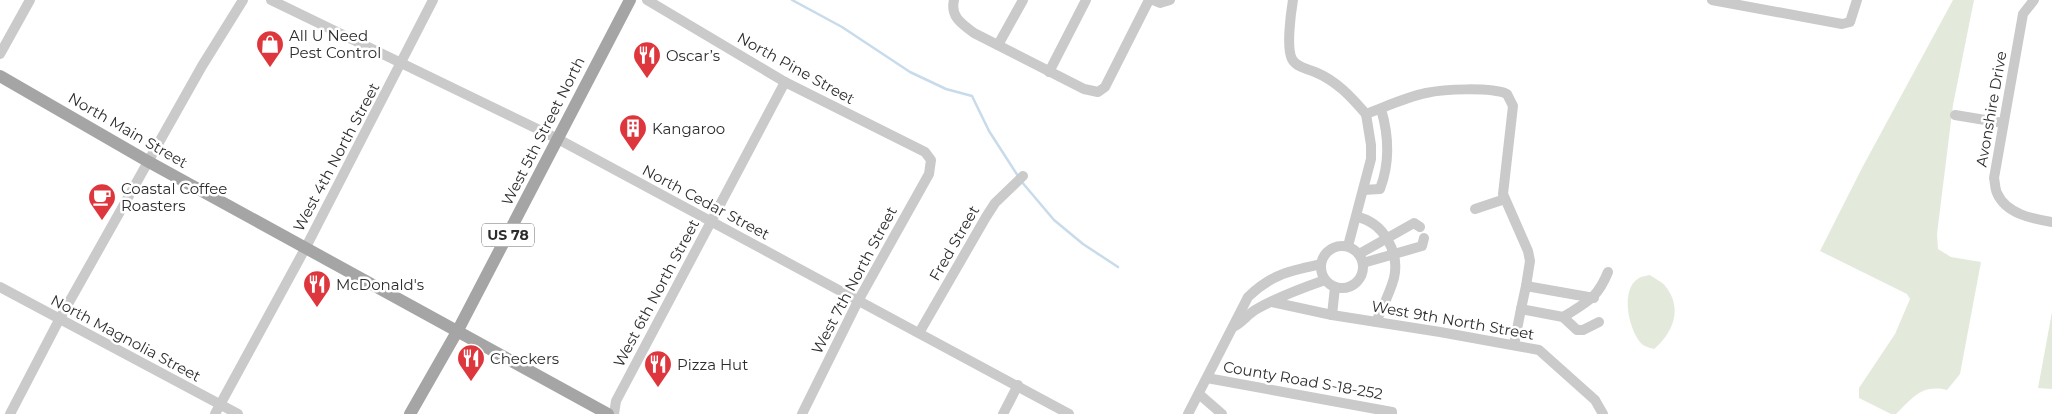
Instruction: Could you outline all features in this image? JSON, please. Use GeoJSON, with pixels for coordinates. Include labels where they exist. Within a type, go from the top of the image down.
{"type":"FeatureCollection","features":[{"type":"Feature","properties":{"kind":"main road","name":"West 5th Street North"},"geometry":{"type":"LineString","coordinates":[[458,330],[630,0]]}},
{"type":"Feature","properties":{"kind":"main road","name":"North Main Street"},"geometry":{"type":"LineString","coordinates":[[0,76],[149,162],[306,246],[608,414]]}},
{"type":"Feature","properties":{"kind":"main road","name":"US 78"},"geometry":{"type":"LineString","coordinates":[[410,414],[458,330]]}},
{"type":"Feature","properties":{"kind":"street"},"geometry":{"type":"LineString","coordinates":[[0,54],[30,0]]}},
{"type":"Feature","properties":{"kind":"street"},"geometry":{"type":"LineString","coordinates":[[10,414],[59,320],[202,66],[243,0]]}},
{"type":"Feature","properties":{"kind":"street","name":"North Cedar Street"},"geometry":{"type":"LineString","coordinates":[[271,0],[558,139],[1069,414]]}},
{"type":"Feature","properties":{"kind":"street","name":"West 4th North Street"},"geometry":{"type":"LineString","coordinates":[[215,414],[402,64],[433,0]]}},
{"type":"Feature","properties":{"kind":"street","name":"North Pine Street"},"geometry":{"type":"LineString","coordinates":[[647,0],[784,82],[924,152],[931,160]]}},
{"type":"Feature","properties":{"kind":"street"},"geometry":{"type":"LineString","coordinates":[[954,0],[952,8],[958,21],[974,33],[1049,72],[1093,92],[1102,91],[1151,0],[1160,3],[1170,0]]}},
{"type":"Feature","properties":{"kind":"street"},"geometry":{"type":"LineString","coordinates":[[998,45],[1024,0]]}},
{"type":"Feature","properties":{"kind":"street"},"geometry":{"type":"LineString","coordinates":[[1049,72],[1086,0]]}},
{"type":"Feature","properties":{"kind":"street"},"geometry":{"type":"LineString","coordinates":[[1293,0],[1290,49],[1292,58],[1304,69],[1316,73],[1339,86],[1366,114],[1371,145],[1370,159],[1357,217],[1348,246]]}},
{"type":"Feature","properties":{"kind":"street"},"geometry":{"type":"LineString","coordinates":[[1712,0],[1731,1],[1842,24],[1850,22],[1857,0]]}},
{"type":"Feature","properties":{"kind":"street","name":"Avonshire Drive"},"geometry":{"type":"LineString","coordinates":[[2034,0],[2023,14],[1994,178],[1997,194],[2011,209],[2029,218],[2052,222]]}},
{"type":"Feature","properties":{"kind":"street","name":"West 6th North Street"},"geometry":{"type":"LineString","coordinates":[[614,414],[616,401],[784,82]]}},
{"type":"Feature","properties":{"kind":"street"},"geometry":{"type":"LineString","coordinates":[[1366,114],[1425,93],[1475,90],[1500,91],[1507,94],[1513,106],[1503,194],[1528,251],[1530,261],[1514,346]]}},
{"type":"Feature","properties":{"kind":"street"},"geometry":{"type":"LineString","coordinates":[[1363,190],[1380,189],[1386,170],[1387,140],[1385,121],[1381,109]]}},
{"type":"Feature","properties":{"kind":"street"},"geometry":{"type":"LineString","coordinates":[[1955,115],[2003,123]]}},
{"type":"Feature","properties":{"kind":"street","name":"West 7th North Street"},"geometry":{"type":"LineString","coordinates":[[802,414],[858,301],[929,174],[931,160]]}},
{"type":"Feature","properties":{"kind":"street","name":"Fred Street"},"geometry":{"type":"LineString","coordinates":[[919,333],[995,203],[1024,176]]}},
{"type":"Feature","properties":{"kind":"street"},"geometry":{"type":"LineString","coordinates":[[1476,209],[1504,198]]}},
{"type":"Feature","properties":{"kind":"street"},"geometry":{"type":"LineString","coordinates":[[1357,217],[1372,222],[1386,238],[1393,255],[1394,279],[1376,322]]}},
{"type":"Feature","properties":{"kind":"street"},"geometry":{"type":"LineString","coordinates":[[1361,259],[1386,238],[1414,223],[1420,227]]}},
{"type":"Feature","properties":{"kind":"street"},"geometry":{"type":"LineString","coordinates":[[1361,259],[1393,255],[1422,246],[1424,238]]}},
{"type":"Feature","properties":{"kind":"street"},"geometry":{"type":"LineString","coordinates":[[1348,246],[1361,259],[1363,270],[1357,283],[1344,288],[1336,287],[1325,280],[1322,274],[1321,264],[1325,253],[1331,248],[1348,246]]}},
{"type":"Feature","properties":{"kind":"street"},"geometry":{"type":"LineString","coordinates":[[1188,414],[1245,302],[1262,284],[1277,275],[1321,264]]}},
{"type":"Feature","properties":{"kind":"street"},"geometry":{"type":"LineString","coordinates":[[1563,318],[1594,298],[1602,288],[1608,272]]}},
{"type":"Feature","properties":{"kind":"street"},"geometry":{"type":"LineString","coordinates":[[1233,327],[1254,311],[1300,289],[1325,280]]}},
{"type":"Feature","properties":{"kind":"street"},"geometry":{"type":"LineString","coordinates":[[1526,286],[1594,298]]}},
{"type":"Feature","properties":{"kind":"street","name":"North Magnolia Street"},"geometry":{"type":"LineString","coordinates":[[0,287],[238,414]]}},
{"type":"Feature","properties":{"kind":"street"},"geometry":{"type":"LineString","coordinates":[[1332,315],[1336,287]]}},
{"type":"Feature","properties":{"kind":"street"},"geometry":{"type":"LineString","coordinates":[[1245,302],[1254,311]]}},
{"type":"Feature","properties":{"kind":"street","name":"West 9th North Street"},"geometry":{"type":"LineString","coordinates":[[1272,302],[1332,315],[1539,350],[1595,400],[1603,414]]}},
{"type":"Feature","properties":{"kind":"street"},"geometry":{"type":"LineString","coordinates":[[1521,310],[1563,318],[1578,330],[1583,330],[1599,322]]}},
{"type":"Feature","properties":{"kind":"street","name":"County Road S-18-252"},"geometry":{"type":"LineString","coordinates":[[1207,378],[1392,412],[1392,414]]}},
{"type":"Feature","properties":{"kind":"street"},"geometry":{"type":"LineString","coordinates":[[1003,414],[1018,386]]}},
{"type":"Feature","properties":{"kind":"street"},"geometry":{"type":"LineString","coordinates":[[1199,394],[1222,414]]}},
{"type":"Feature","properties":{"kind":"green space"},"geometry":{"type":"Polygon","coordinates":[[[1953,0],[1974,0],[1953,105],[1937,234],[1938,249],[1951,257],[1981,262],[1960,374],[1947,390],[1930,389],[1924,391],[1913,398],[1896,414],[1891,414],[1859,398],[1859,388],[1895,334],[1910,299],[1907,294],[1820,251],[1862,168],[1953,0]]]}},
{"type":"Feature","properties":{"kind":"green space"},"geometry":{"type":"Polygon","coordinates":[[[1650,275],[1666,287],[1671,295],[1675,312],[1671,328],[1661,343],[1654,349],[1643,345],[1638,339],[1628,311],[1629,291],[1633,284],[1640,277],[1650,275]]]}},
{"type":"Feature","properties":{"kind":"green space"},"geometry":{"type":"Polygon","coordinates":[[[2052,312],[2052,389],[2038,388],[2052,312]]]}},
{"type":"Feature","properties":{"kind":"waterway"},"geometry":{"type":"LineString","coordinates":[[792,0],[842,27],[910,72],[946,89],[972,96],[989,131],[1018,176]]}},
{"type":"Feature","properties":{"kind":"waterway"},"geometry":{"type":"LineString","coordinates":[[1021,181],[1054,220],[1083,244],[1118,267]]}},
{"type":"Feature","properties":{"kind":"place","name":"All U Need Pest Control"},"geometry":{"type":"Point","coordinates":[270,68]}},
{"type":"Feature","properties":{"kind":"place","name":"Oscar’s"},"geometry":{"type":"Point","coordinates":[647,79]}},
{"type":"Feature","properties":{"kind":"place","name":"Kangaroo"},"geometry":{"type":"Point","coordinates":[633,152]}},
{"type":"Feature","properties":{"kind":"place","name":"Coastal Coffee Roasters"},"geometry":{"type":"Point","coordinates":[102,221]}},
{"type":"Feature","properties":{"kind":"place","name":"McDonald's"},"geometry":{"type":"Point","coordinates":[317,308]}},
{"type":"Feature","properties":{"kind":"place","name":"Checkers"},"geometry":{"type":"Point","coordinates":[471,382]}},
{"type":"Feature","properties":{"kind":"place","name":"Pizza Hut"},"geometry":{"type":"Point","coordinates":[658,388]}}]}
